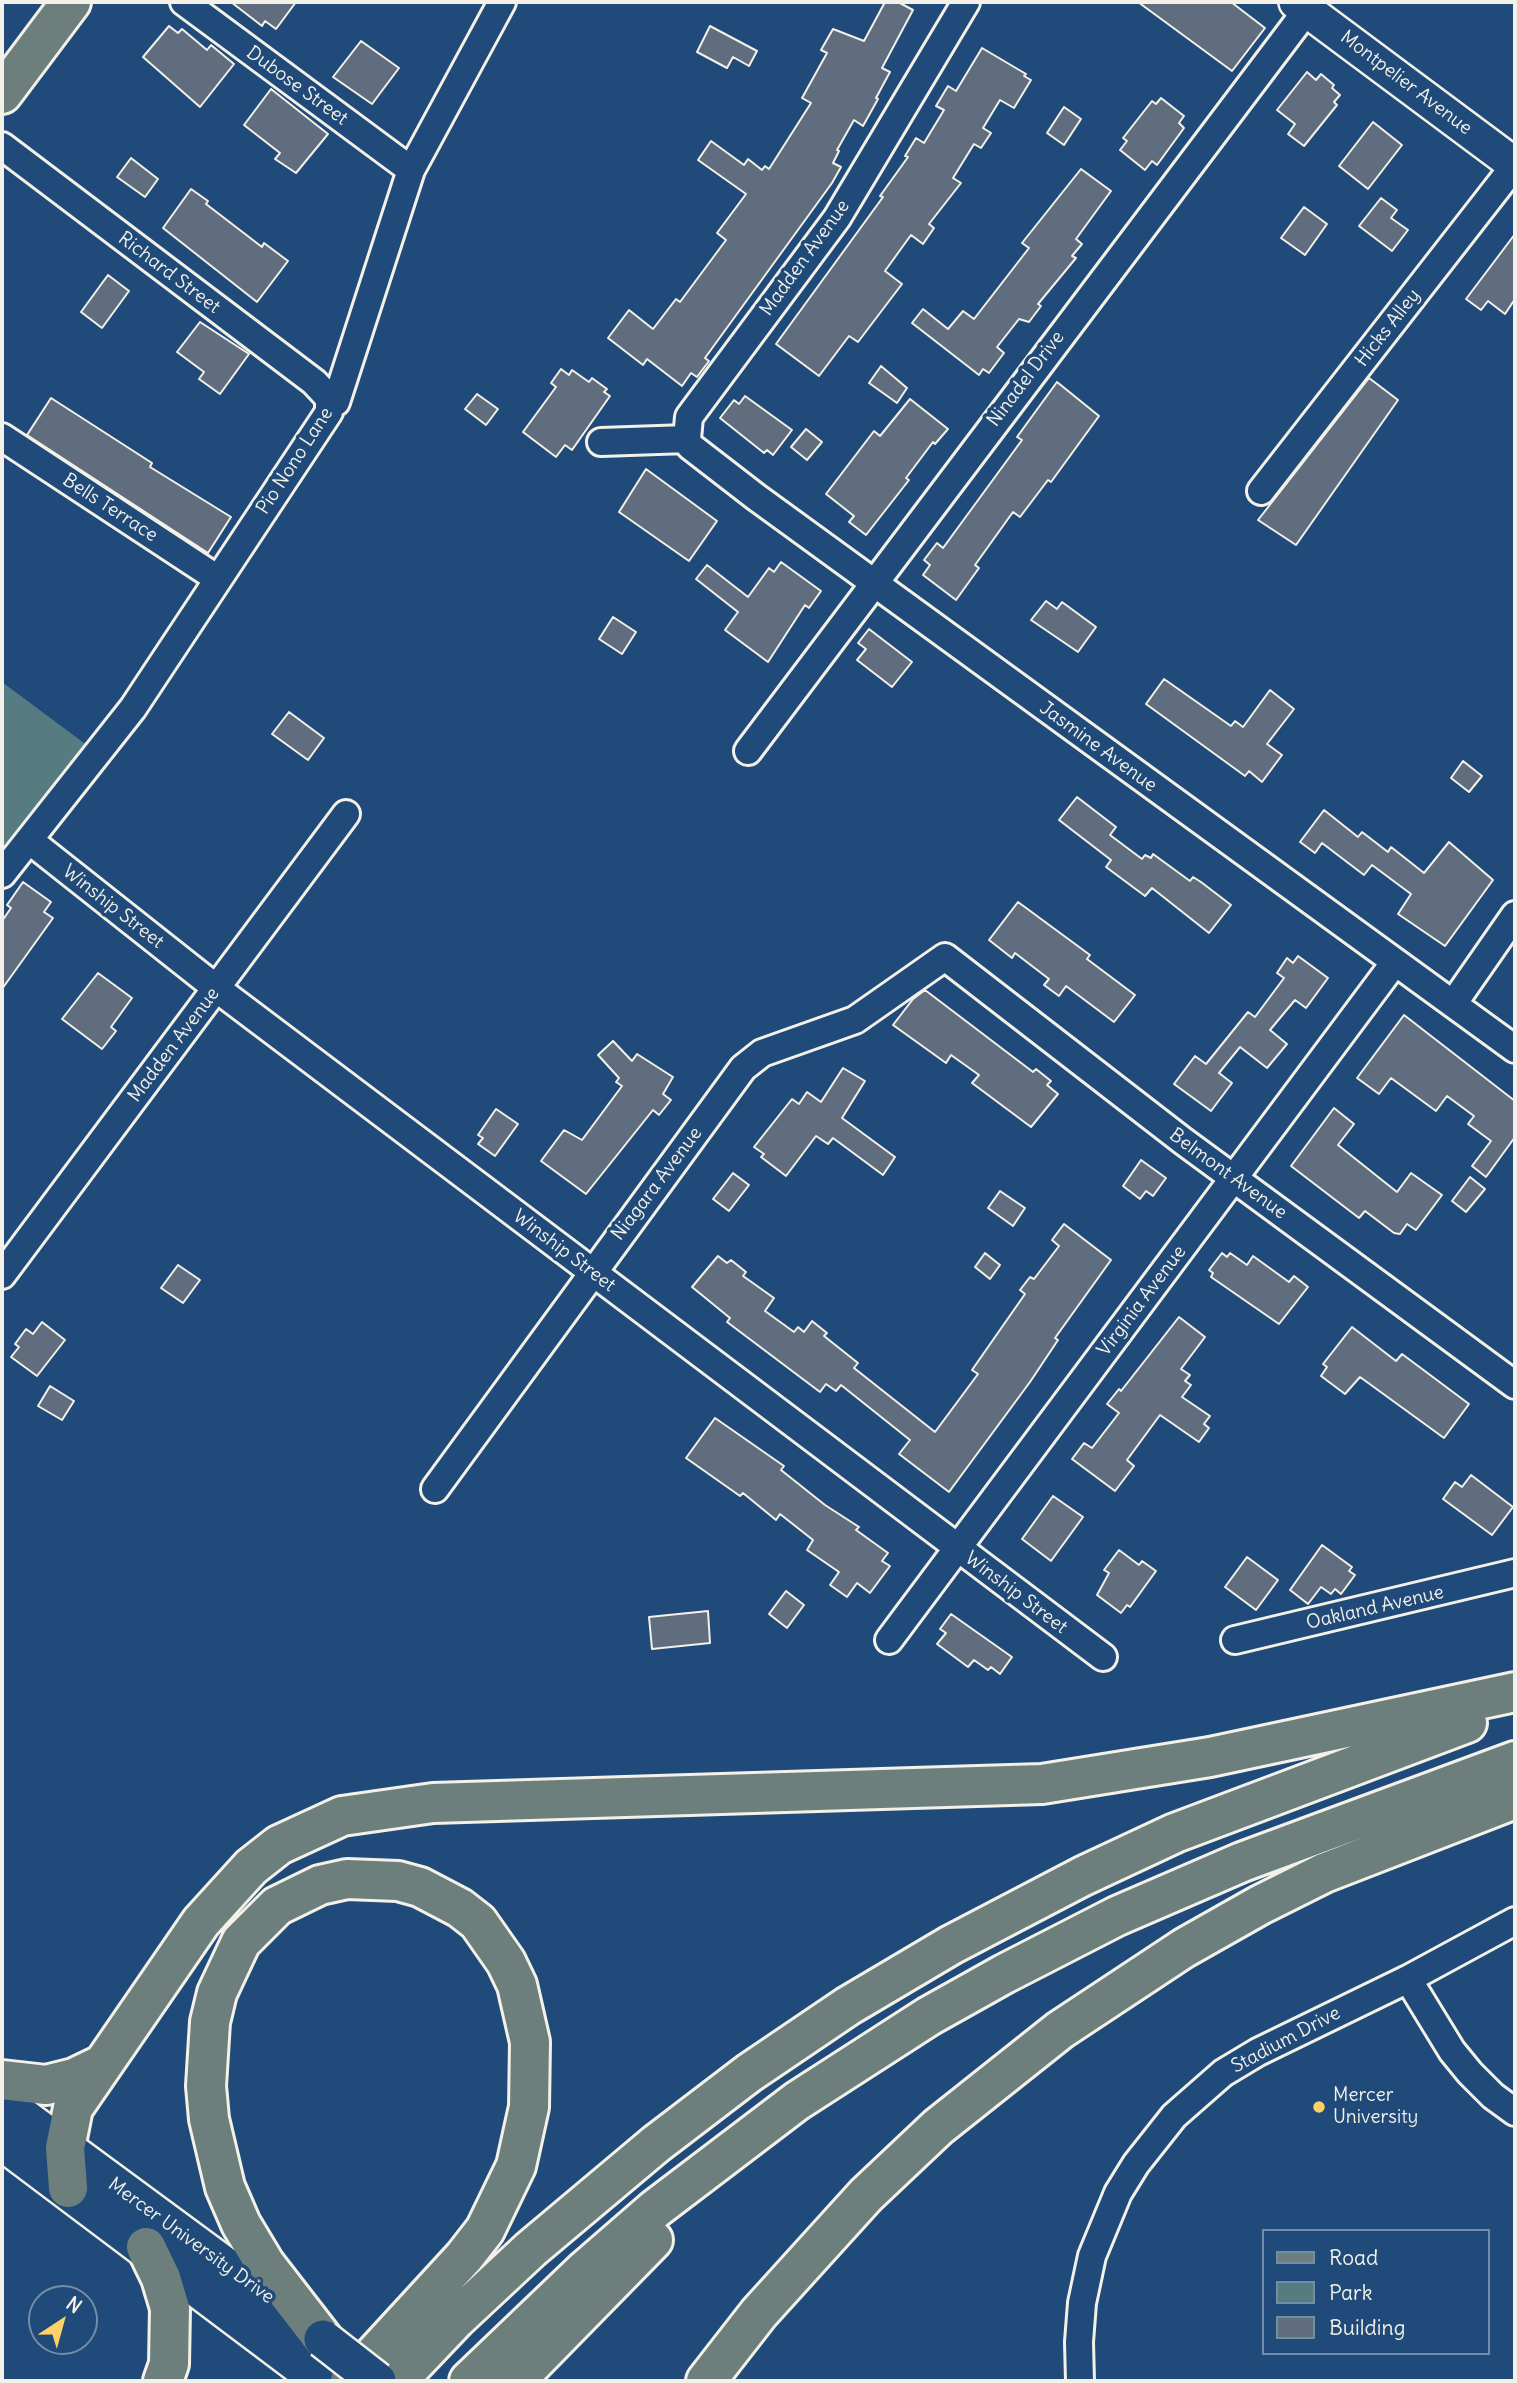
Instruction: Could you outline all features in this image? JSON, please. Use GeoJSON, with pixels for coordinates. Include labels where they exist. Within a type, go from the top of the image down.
{"type":"FeatureCollection","features":[{"type":"Feature","properties":{"kind":"main road"},"geometry":{"type":"LineString","coordinates":[[2,94],[71,2]]}},
{"type":"Feature","properties":{"kind":"main road"},"geometry":{"type":"LineString","coordinates":[[68,2188],[65,2148],[73,2108],[201,1922],[231,1887],[279,1845],[342,1816],[433,1803],[1042,1784],[1210,1757],[1515,1692]]}},
{"type":"Feature","properties":{"kind":"main road"},"geometry":{"type":"LineString","coordinates":[[397,2381],[456,2319],[531,2249],[656,2144],[749,2073],[848,2006],[951,1945],[1083,1875],[1175,1833],[1515,1706]]}},
{"type":"Feature","properties":{"kind":"main road"},"geometry":{"type":"LineString","coordinates":[[469,2381],[586,2269],[726,2154],[797,2101],[929,2016],[1117,1916],[1242,1862],[1515,1760]]}},
{"type":"Feature","properties":{"kind":"main road"},"geometry":{"type":"LineString","coordinates":[[706,2381],[767,2303],[866,2195],[938,2127],[1060,2029],[1184,1948],[1324,1873],[1515,1799]]}},
{"type":"Feature","properties":{"kind":"main road"},"geometry":{"type":"LineString","coordinates":[[315,2362],[225,2187],[215,2152],[208,2108],[207,2053],[210,2022],[217,1993],[241,1942],[277,1906],[320,1885],[347,1879],[398,1881],[420,1887],[460,1908],[478,1922],[506,1962],[517,1985],[530,2042],[529,2107],[516,2166],[485,2230],[464,2257],[350,2381]]}},
{"type":"Feature","properties":{"kind":"main road"},"geometry":{"type":"LineString","coordinates":[[2,2080],[46,2085],[74,2078],[101,2065]]}},
{"type":"Feature","properties":{"kind":"main road","name":"Mercer University Drive"},"geometry":{"type":"LineString","coordinates":[[2,2102],[65,2148],[315,2362]]}},
{"type":"Feature","properties":{"kind":"main road","name":"Mercer University Drive"},"geometry":{"type":"LineString","coordinates":[[2,2141],[146,2247],[315,2362],[377,2381]]}},
{"type":"Feature","properties":{"kind":"main road"},"geometry":{"type":"LineString","coordinates":[[515,2381],[654,2240],[726,2154]]}},
{"type":"Feature","properties":{"kind":"main road"},"geometry":{"type":"LineString","coordinates":[[146,2247],[161,2278],[170,2308],[169,2364],[163,2381]]}},
{"type":"Feature","properties":{"kind":"street","name":"Dubose Street"},"geometry":{"type":"LineString","coordinates":[[184,2],[411,170]]}},
{"type":"Feature","properties":{"kind":"street","name":"Pio Nono Lane"},"geometry":{"type":"LineString","coordinates":[[2,874],[133,708],[329,412],[329,404],[336,402],[411,170],[502,2]]}},
{"type":"Feature","properties":{"kind":"street","name":"Madden Avenue"},"geometry":{"type":"LineString","coordinates":[[687,439],[689,417],[837,218],[966,2]]}},
{"type":"Feature","properties":{"kind":"street","name":"Montpelier Avenue"},"geometry":{"type":"LineString","coordinates":[[1301,6],[1515,165]]}},
{"type":"Feature","properties":{"kind":"street","name":"Ninadel Drive"},"geometry":{"type":"LineString","coordinates":[[748,751],[1301,6]]}},
{"type":"Feature","properties":{"kind":"street","name":"Richard Street"},"geometry":{"type":"LineString","coordinates":[[2,146],[314,382],[329,398],[329,404]]}},
{"type":"Feature","properties":{"kind":"street","name":"Hicks Alley"},"geometry":{"type":"LineString","coordinates":[[1261,491],[1515,165]]}},
{"type":"Feature","properties":{"kind":"street","name":"Bells Terrace"},"geometry":{"type":"LineString","coordinates":[[2,437],[218,579]]}},
{"type":"Feature","properties":{"kind":"street"},"geometry":{"type":"LineString","coordinates":[[601,442],[687,439]]}},
{"type":"Feature","properties":{"kind":"street","name":"Jasmine Avenue"},"geometry":{"type":"LineString","coordinates":[[687,439],[690,446],[873,583],[1515,1049]]}},
{"type":"Feature","properties":{"kind":"street","name":"Madden Avenue"},"geometry":{"type":"LineString","coordinates":[[2,1275],[346,814]]}},
{"type":"Feature","properties":{"kind":"street","name":"Winship Street"},"geometry":{"type":"LineString","coordinates":[[29,841],[216,988],[1103,1657]]}},
{"type":"Feature","properties":{"kind":"street"},"geometry":{"type":"LineString","coordinates":[[1453,1004],[1515,915]]}},
{"type":"Feature","properties":{"kind":"street","name":"Belmont Avenue"},"geometry":{"type":"LineString","coordinates":[[945,957],[1234,1178],[1515,1385]]}},
{"type":"Feature","properties":{"kind":"street","name":"Niagara Avenue"},"geometry":{"type":"LineString","coordinates":[[435,1489],[743,1068],[762,1053],[855,1020],[945,957]]}},
{"type":"Feature","properties":{"kind":"street","name":"Virginia Avenue"},"geometry":{"type":"LineString","coordinates":[[889,1640],[1395,962]]}},
{"type":"Feature","properties":{"kind":"street","name":"Oakland Avenue"},"geometry":{"type":"LineString","coordinates":[[1235,1640],[1515,1573]]}},
{"type":"Feature","properties":{"kind":"street","name":"Stadium Drive"},"geometry":{"type":"LineString","coordinates":[[1080,2381],[1082,2303],[1092,2256],[1118,2193],[1156,2136],[1192,2098],[1223,2073],[1290,2035],[1408,1979],[1515,1921]]}},
{"type":"Feature","properties":{"kind":"street"},"geometry":{"type":"LineString","coordinates":[[1408,1979],[1452,2051],[1493,2096],[1515,2112]]}},
{"type":"Feature","properties":{"kind":"green space"},"geometry":{"type":"Polygon","coordinates":[[[2,682],[88,746],[2,857],[2,682]]]}},
{"type":"Feature","properties":{"kind":"building"},"geometry":{"type":"Polygon","coordinates":[[[231,2],[296,2],[276,29],[265,21],[262,26],[231,2]]]}},
{"type":"Feature","properties":{"kind":"building"},"geometry":{"type":"Polygon","coordinates":[[[885,2],[898,2],[913,10],[882,68],[890,72],[876,98],[878,99],[863,126],[854,120],[837,150],[839,151],[833,163],[841,167],[832,183],[705,358],[709,361],[697,377],[691,373],[682,386],[647,359],[643,365],[608,338],[629,310],[653,329],[676,299],[680,302],[726,240],[717,233],[746,194],[698,160],[711,141],[744,165],[748,159],[762,170],[765,166],[769,169],[811,103],[802,98],[827,53],[821,50],[833,29],[864,41],[885,2]]]}},
{"type":"Feature","properties":{"kind":"building"},"geometry":{"type":"Polygon","coordinates":[[[1138,2],[1231,2],[1265,28],[1232,71],[1138,2]]]}},
{"type":"Feature","properties":{"kind":"building"},"geometry":{"type":"Polygon","coordinates":[[[169,26],[178,33],[182,29],[207,50],[211,45],[234,64],[200,107],[143,57],[169,26]]]}},
{"type":"Feature","properties":{"kind":"building"},"geometry":{"type":"Polygon","coordinates":[[[710,26],[757,51],[749,66],[733,57],[727,68],[697,52],[710,26]]]}},
{"type":"Feature","properties":{"kind":"building"},"geometry":{"type":"Polygon","coordinates":[[[361,41],[399,68],[372,104],[333,77],[361,41]]]}},
{"type":"Feature","properties":{"kind":"building"},"geometry":{"type":"Polygon","coordinates":[[[982,48],[1026,74],[1024,76],[1031,80],[1014,108],[1000,100],[983,128],[991,133],[981,148],[974,144],[953,178],[961,183],[929,224],[934,228],[923,244],[911,235],[885,271],[902,284],[858,342],[849,336],[819,376],[776,344],[883,197],[880,196],[908,157],[905,156],[916,138],[924,143],[944,110],[936,106],[948,86],[956,91],[982,48]]]}},
{"type":"Feature","properties":{"kind":"building"},"geometry":{"type":"Polygon","coordinates":[[[1307,72],[1316,80],[1321,74],[1334,85],[1332,88],[1340,95],[1334,102],[1337,105],[1304,146],[1288,134],[1295,124],[1277,110],[1307,72]]]}},
{"type":"Feature","properties":{"kind":"building"},"geometry":{"type":"Polygon","coordinates":[[[271,89],[328,134],[296,173],[275,159],[280,153],[244,125],[271,89]]]}},
{"type":"Feature","properties":{"kind":"building"},"geometry":{"type":"Polygon","coordinates":[[[1161,98],[1184,116],[1179,123],[1184,128],[1157,165],[1152,161],[1145,170],[1120,150],[1127,141],[1123,138],[1152,101],[1156,104],[1161,98]]]}},
{"type":"Feature","properties":{"kind":"building"},"geometry":{"type":"Polygon","coordinates":[[[1064,107],[1081,119],[1064,145],[1047,133],[1064,107]]]}},
{"type":"Feature","properties":{"kind":"building"},"geometry":{"type":"Polygon","coordinates":[[[1373,122],[1402,145],[1368,189],[1339,166],[1373,122]]]}},
{"type":"Feature","properties":{"kind":"building"},"geometry":{"type":"Polygon","coordinates":[[[131,158],[158,179],[145,197],[117,177],[131,158]]]}},
{"type":"Feature","properties":{"kind":"building"},"geometry":{"type":"Polygon","coordinates":[[[1081,169],[1111,191],[1076,239],[1082,244],[1072,256],[1076,258],[1038,304],[1041,306],[1029,322],[1019,319],[997,347],[1004,353],[989,373],[983,369],[979,375],[912,323],[923,309],[948,329],[963,311],[974,319],[1029,248],[1022,243],[1081,169]]]}},
{"type":"Feature","properties":{"kind":"building"},"geometry":{"type":"Polygon","coordinates":[[[191,189],[208,201],[206,204],[262,247],[264,243],[288,261],[257,302],[163,228],[191,189]]]}},
{"type":"Feature","properties":{"kind":"building"},"geometry":{"type":"Polygon","coordinates":[[[1381,198],[1397,210],[1391,218],[1408,230],[1392,251],[1359,226],[1381,198]]]}},
{"type":"Feature","properties":{"kind":"building"},"geometry":{"type":"Polygon","coordinates":[[[1304,207],[1327,224],[1305,255],[1281,238],[1304,207]]]}},
{"type":"Feature","properties":{"kind":"building"},"geometry":{"type":"Polygon","coordinates":[[[1515,234],[1515,299],[1505,314],[1488,301],[1481,310],[1466,299],[1515,234]]]}},
{"type":"Feature","properties":{"kind":"building"},"geometry":{"type":"Polygon","coordinates":[[[108,275],[129,291],[102,328],[81,312],[108,275]]]}},
{"type":"Feature","properties":{"kind":"building"},"geometry":{"type":"Polygon","coordinates":[[[200,322],[249,354],[220,394],[199,379],[204,372],[177,352],[200,322]]]}},
{"type":"Feature","properties":{"kind":"building"},"geometry":{"type":"Polygon","coordinates":[[[881,366],[907,388],[897,403],[869,383],[881,366]]]}},
{"type":"Feature","properties":{"kind":"building"},"geometry":{"type":"Polygon","coordinates":[[[561,369],[569,375],[572,370],[589,382],[592,378],[607,389],[604,392],[610,396],[572,450],[565,445],[556,457],[523,432],[556,387],[551,383],[561,369]]]}},
{"type":"Feature","properties":{"kind":"building"},"geometry":{"type":"Polygon","coordinates":[[[1369,378],[1398,400],[1296,545],[1258,520],[1369,378]]]}},
{"type":"Feature","properties":{"kind":"building"},"geometry":{"type":"Polygon","coordinates":[[[1057,382],[1099,416],[1051,482],[1048,480],[1020,517],[1013,512],[975,565],[979,568],[956,600],[923,575],[930,565],[924,560],[937,543],[943,548],[1022,440],[1017,437],[1057,382]]]}},
{"type":"Feature","properties":{"kind":"building"},"geometry":{"type":"Polygon","coordinates":[[[477,394],[498,409],[486,425],[465,409],[477,394]]]}},
{"type":"Feature","properties":{"kind":"building"},"geometry":{"type":"Polygon","coordinates":[[[745,396],[792,430],[773,455],[767,450],[764,453],[720,418],[734,400],[739,404],[745,396]]]}},
{"type":"Feature","properties":{"kind":"building"},"geometry":{"type":"Polygon","coordinates":[[[51,398],[152,463],[150,467],[231,517],[208,553],[27,435],[51,398]]]}},
{"type":"Feature","properties":{"kind":"building"},"geometry":{"type":"Polygon","coordinates":[[[910,399],[948,429],[935,444],[933,442],[906,478],[909,480],[866,535],[849,522],[854,516],[826,494],[874,431],[880,436],[910,399]]]}},
{"type":"Feature","properties":{"kind":"building"},"geometry":{"type":"Polygon","coordinates":[[[806,429],[822,442],[807,460],[791,447],[806,429]]]}},
{"type":"Feature","properties":{"kind":"building"},"geometry":{"type":"Polygon","coordinates":[[[646,469],[717,521],[689,561],[619,512],[646,469]]]}},
{"type":"Feature","properties":{"kind":"building"},"geometry":{"type":"Polygon","coordinates":[[[781,562],[821,591],[809,608],[805,605],[768,662],[725,630],[738,612],[696,579],[707,565],[748,597],[769,568],[774,572],[781,562]]]}},
{"type":"Feature","properties":{"kind":"building"},"geometry":{"type":"Polygon","coordinates":[[[1046,601],[1057,609],[1062,602],[1096,627],[1078,652],[1031,620],[1046,601]]]}},
{"type":"Feature","properties":{"kind":"building"},"geometry":{"type":"Polygon","coordinates":[[[613,617],[636,632],[622,654],[599,639],[613,617]]]}},
{"type":"Feature","properties":{"kind":"building"},"geometry":{"type":"Polygon","coordinates":[[[869,629],[912,662],[892,687],[857,660],[866,649],[858,643],[869,629]]]}},
{"type":"Feature","properties":{"kind":"building"},"geometry":{"type":"Polygon","coordinates":[[[1164,679],[1231,726],[1235,721],[1243,727],[1270,690],[1294,709],[1267,744],[1282,755],[1262,782],[1249,771],[1245,776],[1146,704],[1164,679]]]}},
{"type":"Feature","properties":{"kind":"building"},"geometry":{"type":"Polygon","coordinates":[[[289,712],[324,738],[308,760],[272,734],[289,712]]]}},
{"type":"Feature","properties":{"kind":"building"},"geometry":{"type":"Polygon","coordinates":[[[1463,761],[1482,776],[1469,792],[1451,778],[1463,761]]]}},
{"type":"Feature","properties":{"kind":"building"},"geometry":{"type":"Polygon","coordinates":[[[1077,797],[1116,827],[1110,835],[1142,859],[1145,855],[1151,858],[1153,854],[1190,881],[1193,877],[1201,882],[1231,905],[1209,933],[1152,888],[1145,896],[1106,867],[1111,860],[1059,820],[1077,797]]]}},
{"type":"Feature","properties":{"kind":"building"},"geometry":{"type":"Polygon","coordinates":[[[1324,810],[1358,837],[1362,832],[1388,852],[1391,847],[1424,873],[1449,842],[1493,880],[1445,946],[1398,914],[1411,894],[1372,865],[1364,875],[1322,843],[1315,853],[1300,842],[1324,810]]]}},
{"type":"Feature","properties":{"kind":"building"},"geometry":{"type":"Polygon","coordinates":[[[23,882],[51,902],[44,912],[53,918],[2,989],[2,921],[11,908],[7,905],[23,882]]]}},
{"type":"Feature","properties":{"kind":"building"},"geometry":{"type":"Polygon","coordinates":[[[1018,902],[1090,955],[1087,959],[1135,995],[1114,1022],[1066,986],[1059,996],[1044,985],[1049,979],[1015,953],[1012,958],[989,940],[1018,902]]]}},
{"type":"Feature","properties":{"kind":"building"},"geometry":{"type":"Polygon","coordinates":[[[1298,956],[1328,978],[1306,1008],[1295,1000],[1270,1030],[1287,1044],[1267,1068],[1240,1047],[1219,1073],[1232,1083],[1211,1111],[1174,1084],[1195,1056],[1206,1064],[1248,1012],[1255,1017],[1284,978],[1277,973],[1287,958],[1293,963],[1298,956]]]}},
{"type":"Feature","properties":{"kind":"building"},"geometry":{"type":"Polygon","coordinates":[[[98,973],[132,998],[111,1027],[116,1031],[102,1049],[62,1019],[98,973]]]}},
{"type":"Feature","properties":{"kind":"building"},"geometry":{"type":"Polygon","coordinates":[[[925,990],[1033,1072],[1036,1069],[1051,1081],[1047,1085],[1058,1094],[1031,1127],[972,1083],[979,1075],[951,1055],[946,1063],[893,1025],[913,999],[925,990]]]}},
{"type":"Feature","properties":{"kind":"building"},"geometry":{"type":"Polygon","coordinates":[[[1404,1015],[1515,1101],[1515,1137],[1486,1177],[1472,1166],[1491,1141],[1468,1124],[1474,1116],[1447,1096],[1436,1111],[1391,1078],[1379,1094],[1357,1078],[1404,1015]]]}},
{"type":"Feature","properties":{"kind":"building"},"geometry":{"type":"Polygon","coordinates":[[[613,1041],[632,1061],[637,1054],[673,1077],[663,1094],[671,1100],[659,1115],[653,1110],[586,1194],[541,1161],[564,1130],[582,1140],[622,1086],[616,1082],[619,1078],[598,1055],[613,1041]]]}},
{"type":"Feature","properties":{"kind":"building"},"geometry":{"type":"Polygon","coordinates":[[[843,1068],[865,1081],[842,1118],[895,1157],[883,1175],[833,1138],[828,1144],[816,1136],[786,1176],[761,1157],[764,1154],[754,1147],[792,1099],[799,1104],[807,1092],[821,1102],[843,1068]]]}},
{"type":"Feature","properties":{"kind":"building"},"geometry":{"type":"Polygon","coordinates":[[[1334,1108],[1354,1124],[1338,1145],[1397,1192],[1411,1173],[1442,1195],[1416,1230],[1407,1224],[1400,1234],[1394,1233],[1365,1211],[1359,1218],[1291,1166],[1334,1108]]]}},
{"type":"Feature","properties":{"kind":"building"},"geometry":{"type":"Polygon","coordinates":[[[496,1109],[518,1124],[495,1156],[478,1144],[483,1138],[478,1135],[496,1109]]]}},
{"type":"Feature","properties":{"kind":"building"},"geometry":{"type":"Polygon","coordinates":[[[1141,1160],[1166,1178],[1153,1196],[1146,1191],[1140,1199],[1123,1186],[1141,1160]]]}},
{"type":"Feature","properties":{"kind":"building"},"geometry":{"type":"Polygon","coordinates":[[[733,1173],[749,1185],[729,1211],[713,1199],[733,1173]]]}},
{"type":"Feature","properties":{"kind":"building"},"geometry":{"type":"Polygon","coordinates":[[[1470,1177],[1485,1189],[1466,1212],[1452,1201],[1470,1177]]]}},
{"type":"Feature","properties":{"kind":"building"},"geometry":{"type":"Polygon","coordinates":[[[1000,1191],[1025,1208],[1013,1226],[988,1208],[1000,1191]]]}},
{"type":"Feature","properties":{"kind":"building"},"geometry":{"type":"Polygon","coordinates":[[[1064,1224],[1111,1260],[1055,1338],[1058,1340],[1030,1382],[949,1492],[899,1454],[910,1440],[841,1385],[836,1391],[826,1384],[820,1392],[727,1322],[730,1318],[692,1287],[718,1256],[727,1263],[731,1260],[746,1272],[743,1276],[774,1298],[765,1311],[794,1332],[798,1327],[804,1332],[812,1321],[827,1333],[824,1336],[858,1363],[854,1368],[935,1432],[978,1374],[972,1370],[1025,1294],[1020,1290],[1030,1277],[1034,1279],[1059,1246],[1052,1240],[1064,1224]]]}},
{"type":"Feature","properties":{"kind":"building"},"geometry":{"type":"Polygon","coordinates":[[[985,1253],[1000,1265],[990,1279],[975,1267],[985,1253]]]}},
{"type":"Feature","properties":{"kind":"building"},"geometry":{"type":"Polygon","coordinates":[[[1222,1253],[1227,1257],[1230,1253],[1247,1265],[1253,1256],[1289,1282],[1294,1276],[1308,1287],[1279,1324],[1211,1277],[1213,1273],[1209,1270],[1222,1253]]]}},
{"type":"Feature","properties":{"kind":"building"},"geometry":{"type":"Polygon","coordinates":[[[178,1265],[200,1280],[183,1303],[161,1288],[178,1265]]]}},
{"type":"Feature","properties":{"kind":"building"},"geometry":{"type":"Polygon","coordinates":[[[1179,1317],[1205,1337],[1181,1369],[1190,1375],[1185,1381],[1191,1385],[1182,1397],[1210,1416],[1204,1424],[1209,1428],[1199,1442],[1160,1415],[1127,1460],[1134,1466],[1115,1491],[1072,1459],[1084,1443],[1092,1448],[1119,1413],[1107,1404],[1119,1389],[1121,1391],[1179,1317]]]}},
{"type":"Feature","properties":{"kind":"building"},"geometry":{"type":"Polygon","coordinates":[[[42,1322],[65,1340],[37,1376],[11,1357],[19,1347],[15,1344],[26,1329],[33,1334],[42,1322]]]}},
{"type":"Feature","properties":{"kind":"building"},"geometry":{"type":"Polygon","coordinates":[[[1352,1327],[1396,1361],[1402,1354],[1469,1404],[1444,1438],[1360,1377],[1345,1394],[1321,1376],[1327,1367],[1323,1364],[1352,1327]]]}},
{"type":"Feature","properties":{"kind":"building"},"geometry":{"type":"Polygon","coordinates":[[[50,1386],[74,1401],[62,1420],[38,1406],[50,1386]]]}},
{"type":"Feature","properties":{"kind":"building"},"geometry":{"type":"Polygon","coordinates":[[[715,1418],[784,1466],[781,1470],[825,1505],[859,1527],[856,1530],[888,1553],[882,1561],[890,1566],[870,1593],[857,1583],[847,1597],[830,1585],[839,1572],[807,1550],[813,1540],[780,1514],[776,1520],[743,1493],[740,1496],[686,1458],[715,1418]]]}},
{"type":"Feature","properties":{"kind":"building"},"geometry":{"type":"Polygon","coordinates":[[[1471,1475],[1513,1507],[1492,1535],[1443,1499],[1455,1482],[1462,1487],[1471,1475]]]}},
{"type":"Feature","properties":{"kind":"building"},"geometry":{"type":"Polygon","coordinates":[[[1053,1496],[1083,1517],[1051,1561],[1022,1539],[1053,1496]]]}},
{"type":"Feature","properties":{"kind":"building"},"geometry":{"type":"Polygon","coordinates":[[[1322,1545],[1352,1567],[1349,1571],[1355,1575],[1341,1594],[1335,1589],[1331,1594],[1321,1587],[1308,1604],[1290,1590],[1322,1545]]]}},
{"type":"Feature","properties":{"kind":"building"},"geometry":{"type":"Polygon","coordinates":[[[1119,1550],[1139,1565],[1142,1561],[1156,1571],[1130,1607],[1127,1605],[1121,1613],[1097,1595],[1109,1573],[1104,1570],[1119,1550]]]}},
{"type":"Feature","properties":{"kind":"building"},"geometry":{"type":"Polygon","coordinates":[[[1247,1557],[1278,1580],[1256,1610],[1225,1587],[1247,1557]]]}},
{"type":"Feature","properties":{"kind":"building"},"geometry":{"type":"Polygon","coordinates":[[[786,1591],[804,1605],[787,1628],[769,1614],[786,1591]]]}},
{"type":"Feature","properties":{"kind":"building"},"geometry":{"type":"Polygon","coordinates":[[[708,1611],[710,1643],[652,1649],[649,1617],[708,1611]]]}},
{"type":"Feature","properties":{"kind":"building"},"geometry":{"type":"Polygon","coordinates":[[[951,1614],[1012,1657],[1000,1674],[991,1667],[988,1670],[974,1660],[968,1667],[937,1644],[946,1633],[940,1629],[951,1614]]]}},
{"type":"Feature","properties":{"kind":"place","name":"Mercer University"},"geometry":{"type":"Point","coordinates":[1319,2107]}}]}
